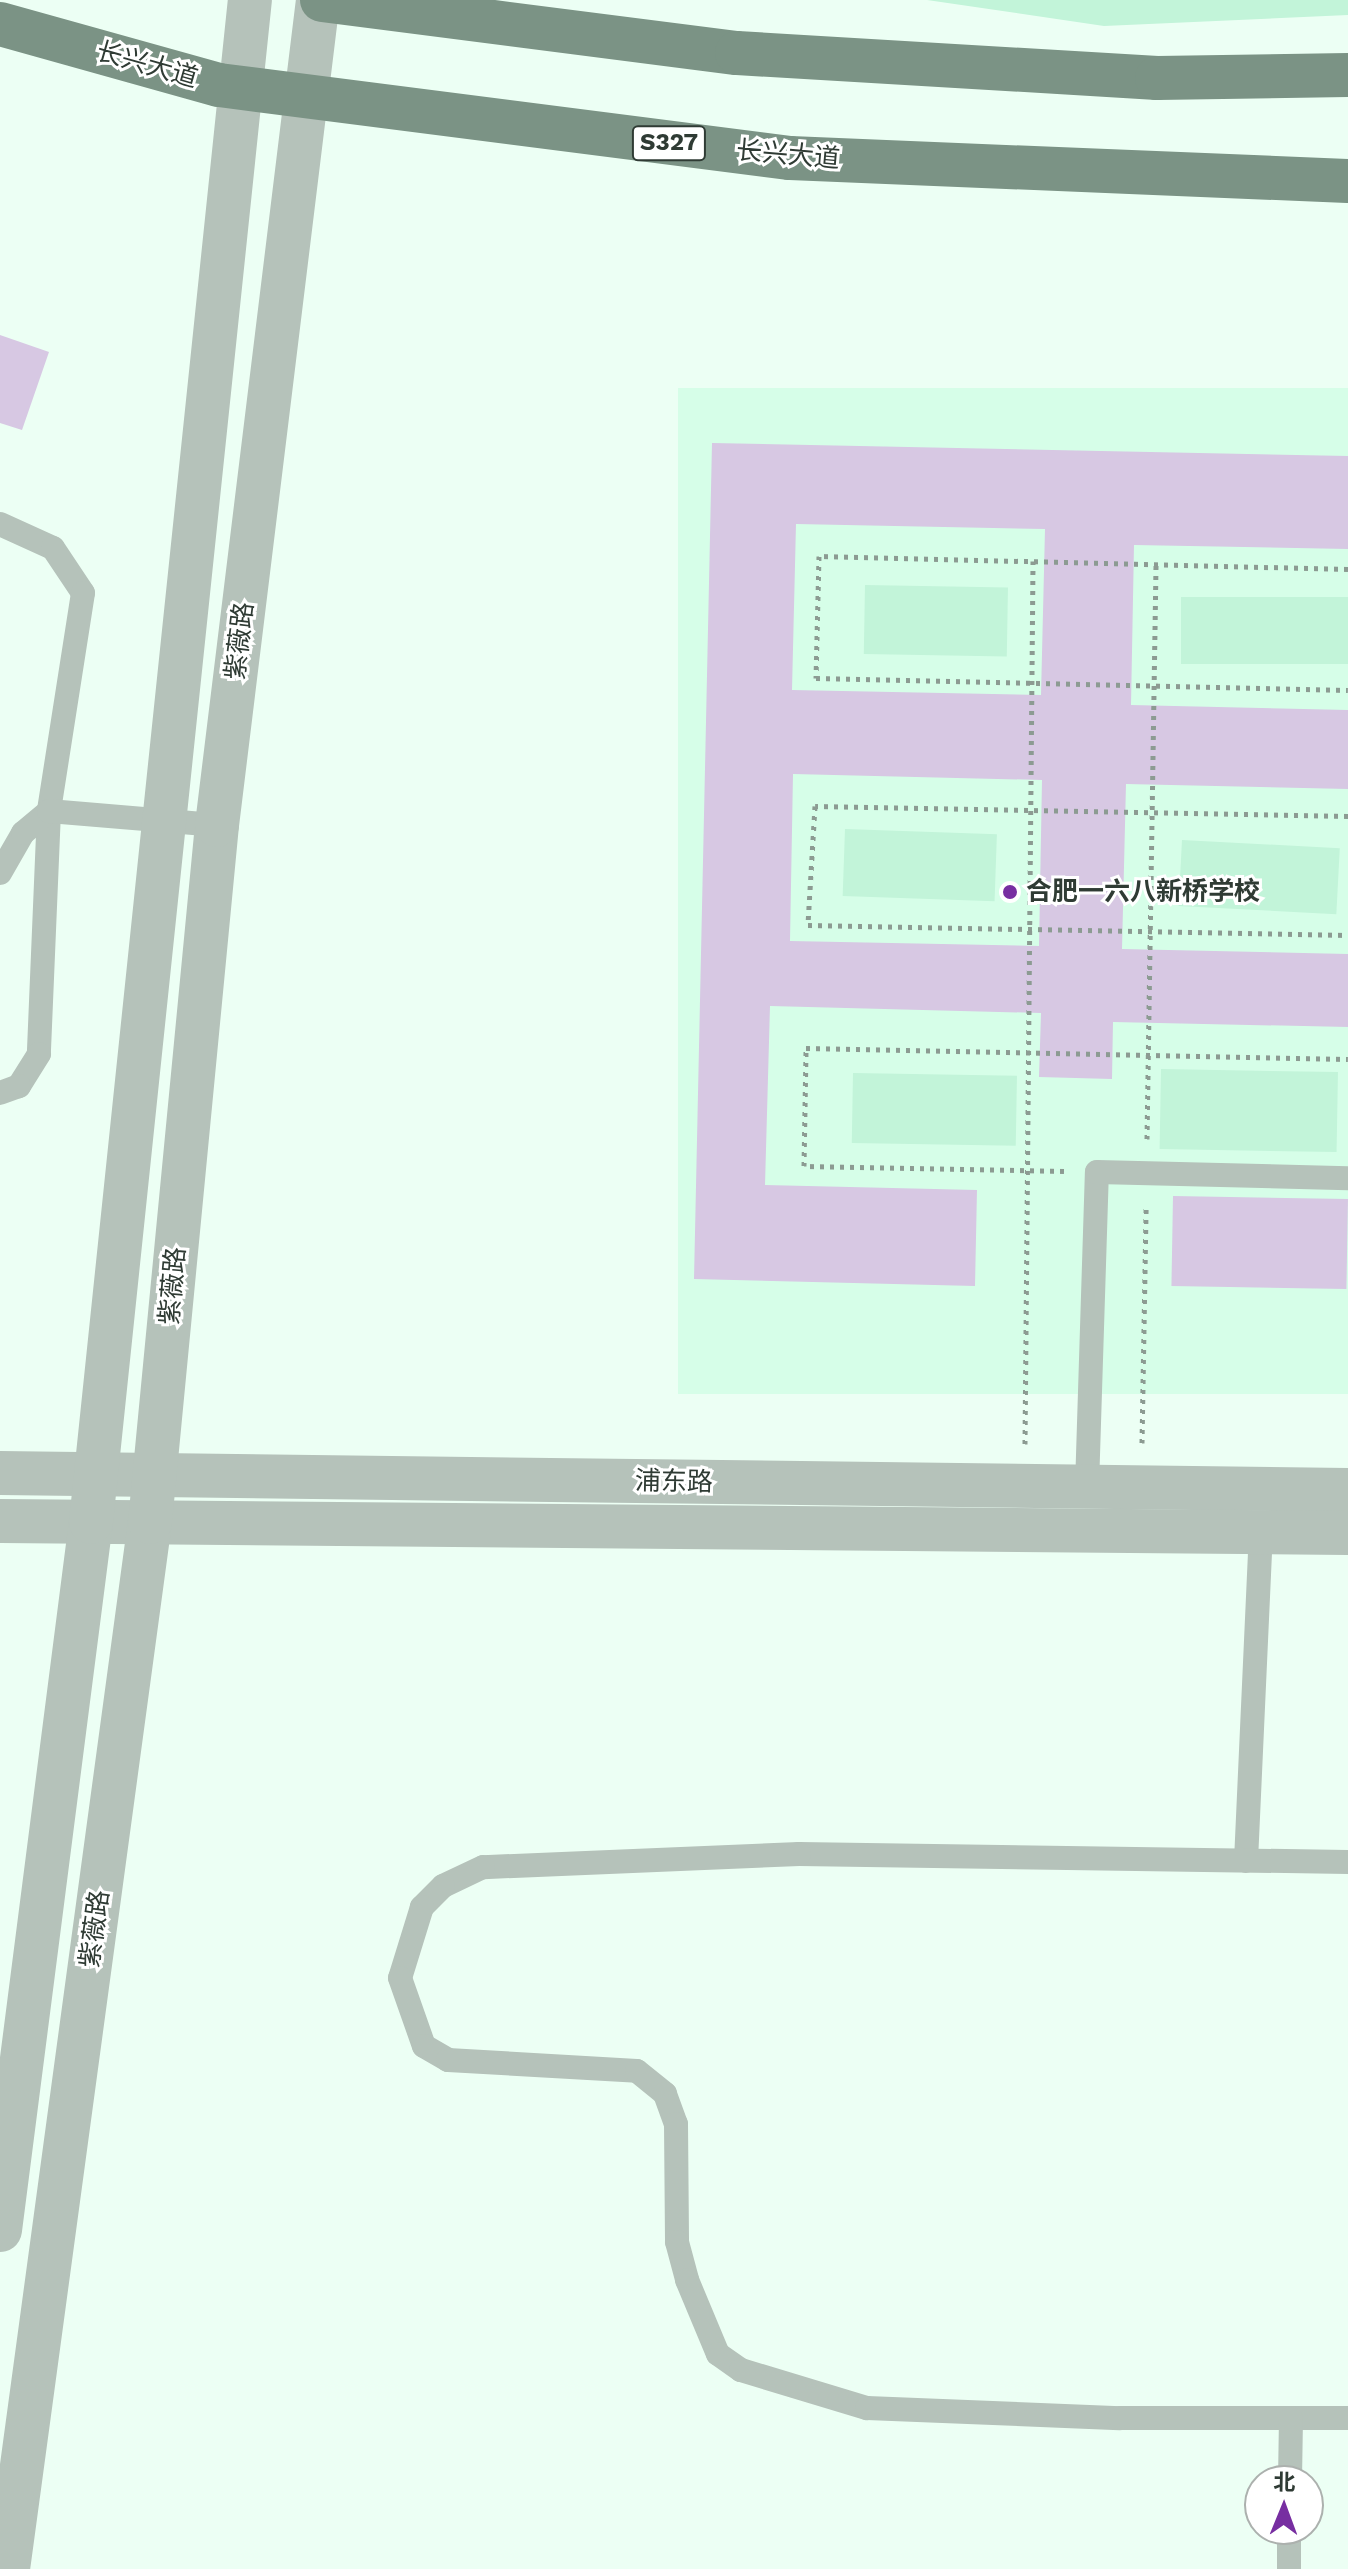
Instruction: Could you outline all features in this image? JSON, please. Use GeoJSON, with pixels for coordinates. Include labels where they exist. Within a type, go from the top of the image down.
{"type":"FeatureCollection","features":[{"type":"Feature","properties":{"kind":"main road"},"geometry":{"type":"LineString","coordinates":[[320,0],[737,53],[1157,78],[1348,75]]}},
{"type":"Feature","properties":{"kind":"main road","name":"长兴大道"},"geometry":{"type":"LineString","coordinates":[[0,24],[240,87],[790,158],[1348,181]]}},
{"type":"Feature","properties":{"kind":"street"},"geometry":{"type":"LineString","coordinates":[[0,2230],[91,1522],[250,0]]}},
{"type":"Feature","properties":{"kind":"street","name":"紫薇路"},"geometry":{"type":"LineString","coordinates":[[8,2569],[150,1522],[217,825],[320,0]]}},
{"type":"Feature","properties":{"kind":"street","name":"浦东路"},"geometry":{"type":"LineString","coordinates":[[0,1473],[1348,1490]]}},
{"type":"Feature","properties":{"kind":"street","name":"浦东路"},"geometry":{"type":"LineString","coordinates":[[0,1521],[1348,1533]]}},
{"type":"Feature","properties":{"kind":"lane"},"geometry":{"type":"LineString","coordinates":[[0,524],[53,548],[83,593],[49,811],[39,1054],[19,1086],[0,1093]]}},
{"type":"Feature","properties":{"kind":"lane"},"geometry":{"type":"LineString","coordinates":[[0,873],[23,833],[49,811],[217,825]]}},
{"type":"Feature","properties":{"kind":"lane"},"geometry":{"type":"LineString","coordinates":[[1087,1487],[1097,1172],[1348,1178]]}},
{"type":"Feature","properties":{"kind":"lane"},"geometry":{"type":"LineString","coordinates":[[1246,1861],[1261,1532]]}},
{"type":"Feature","properties":{"kind":"lane"},"geometry":{"type":"LineString","coordinates":[[1348,1862],[799,1854],[483,1867],[443,1886],[422,1907],[400,1978],[424,2046],[448,2060],[637,2071],[665,2094],[676,2124],[677,2242],[687,2280],[718,2354],[741,2370],[867,2408],[1348,2418]]}},
{"type":"Feature","properties":{"kind":"lane"},"geometry":{"type":"LineString","coordinates":[[1290,2465],[1291,2419]]}},
{"type":"Feature","properties":{"kind":"lane"},"geometry":{"type":"LineString","coordinates":[[1289,2545],[1289,2569]]}},
{"type":"Feature","properties":{"kind":"path"},"geometry":{"type":"LineString","coordinates":[[1348,569],[819,556],[816,678],[1348,690]]}},
{"type":"Feature","properties":{"kind":"path"},"geometry":{"type":"LineString","coordinates":[[1024,1486],[1033,561]]}},
{"type":"Feature","properties":{"kind":"path"},"geometry":{"type":"LineString","coordinates":[[1142,1487],[1156,564]]}},
{"type":"Feature","properties":{"kind":"path"},"geometry":{"type":"LineString","coordinates":[[1348,816],[815,806],[808,925],[1348,935]]}},
{"type":"Feature","properties":{"kind":"path"},"geometry":{"type":"LineString","coordinates":[[1097,1172],[804,1166],[806,1048],[1348,1059]]}},
{"type":"Feature","properties":{"kind":"shaded area"},"geometry":{"type":"Polygon","coordinates":[[[927,0],[1348,0],[1348,15],[1104,26],[927,0]]]}},
{"type":"Feature","properties":{"kind":"shaded area","name":"合肥一六八新桥学校"},"geometry":{"type":"Polygon","coordinates":[[[678,388],[1348,388],[1348,1394],[678,1394],[678,388]]]}},
{"type":"Feature","properties":{"kind":"shaded area"},"geometry":{"type":"Polygon","coordinates":[[[865,585],[1008,587],[1007,656],[864,654],[865,585]]]}},
{"type":"Feature","properties":{"kind":"shaded area"},"geometry":{"type":"Polygon","coordinates":[[[1181,597],[1348,597],[1348,664],[1181,664],[1181,597]]]}},
{"type":"Feature","properties":{"kind":"shaded area"},"geometry":{"type":"Polygon","coordinates":[[[845,829],[997,834],[995,901],[843,896],[845,829]]]}},
{"type":"Feature","properties":{"kind":"shaded area"},"geometry":{"type":"Polygon","coordinates":[[[1182,840],[1340,848],[1336,914],[1179,906],[1182,840]]]}},
{"type":"Feature","properties":{"kind":"shaded area"},"geometry":{"type":"Polygon","coordinates":[[[1161,1069],[1338,1072],[1337,1152],[1160,1149],[1161,1069]]]}},
{"type":"Feature","properties":{"kind":"shaded area"},"geometry":{"type":"Polygon","coordinates":[[[853,1073],[1017,1076],[1016,1146],[852,1143],[853,1073]]]}},
{"type":"Feature","properties":{"kind":"building"},"geometry":{"type":"Polygon","coordinates":[[[0,335],[49,352],[22,430],[0,423],[0,335]]]}},
{"type":"Feature","properties":{"kind":"building"},"geometry":{"type":"Polygon","coordinates":[[[712,443],[1348,456],[1348,549],[1134,545],[1131,705],[1348,710],[1348,789],[1126,784],[1122,949],[1348,954],[1348,1027],[1113,1022],[1112,1079],[1039,1077],[1041,1013],[770,1006],[765,1185],[977,1190],[975,1286],[694,1279],[712,443]],[[796,524],[792,690],[1041,695],[1045,529],[796,524]],[[793,774],[790,941],[1039,946],[1042,780],[793,774]]]}},
{"type":"Feature","properties":{"kind":"building"},"geometry":{"type":"Polygon","coordinates":[[[1173,1196],[1348,1199],[1346,1289],[1171,1286],[1173,1196]]]}},
{"type":"Feature","properties":{"kind":"place","name":"合肥一六八新桥学校"},"geometry":{"type":"Point","coordinates":[1010,892]}}]}
